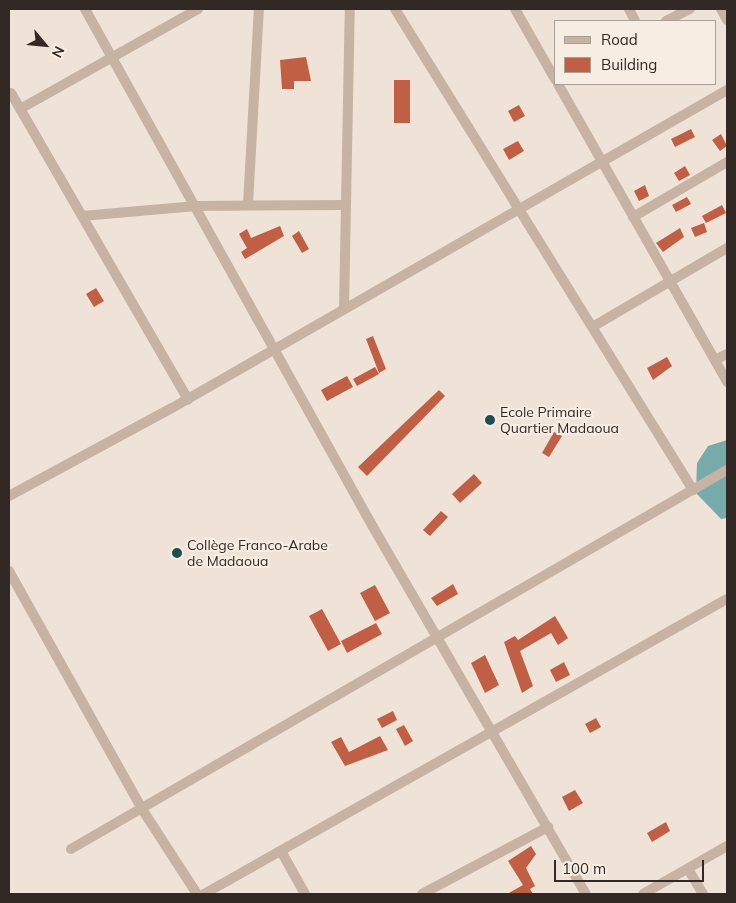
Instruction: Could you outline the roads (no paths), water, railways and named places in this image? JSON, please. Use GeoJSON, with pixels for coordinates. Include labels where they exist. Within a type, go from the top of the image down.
{"type":"FeatureCollection","features":[{"type":"Feature","properties":{"kind":"street"},"geometry":{"type":"LineString","coordinates":[[85,9],[277,347],[373,527],[440,636],[586,894]]}},
{"type":"Feature","properties":{"kind":"street"},"geometry":{"type":"LineString","coordinates":[[20,108],[112,55],[198,9]]}},
{"type":"Feature","properties":{"kind":"street"},"geometry":{"type":"LineString","coordinates":[[248,204],[259,9]]}},
{"type":"Feature","properties":{"kind":"street"},"geometry":{"type":"LineString","coordinates":[[344,309],[344,205],[350,9]]}},
{"type":"Feature","properties":{"kind":"street"},"geometry":{"type":"LineString","coordinates":[[395,9],[518,210],[594,326],[693,490]]}},
{"type":"Feature","properties":{"kind":"street"},"geometry":{"type":"LineString","coordinates":[[515,9],[554,77]]}},
{"type":"Feature","properties":{"kind":"street"},"geometry":{"type":"LineString","coordinates":[[628,9],[635,20]]}},
{"type":"Feature","properties":{"kind":"street"},"geometry":{"type":"LineString","coordinates":[[668,20],[690,9]]}},
{"type":"Feature","properties":{"kind":"street"},"geometry":{"type":"LineString","coordinates":[[721,9],[727,20]]}},
{"type":"Feature","properties":{"kind":"street"},"geometry":{"type":"LineString","coordinates":[[559,85],[727,382]]}},
{"type":"Feature","properties":{"kind":"street"},"geometry":{"type":"LineString","coordinates":[[9,496],[188,399],[727,90]]}},
{"type":"Feature","properties":{"kind":"street"},"geometry":{"type":"LineString","coordinates":[[11,93],[188,399]]}},
{"type":"Feature","properties":{"kind":"street"},"geometry":{"type":"LineString","coordinates":[[633,217],[727,162]]}},
{"type":"Feature","properties":{"kind":"street"},"geometry":{"type":"LineString","coordinates":[[82,216],[197,206],[248,204],[344,205]]}},
{"type":"Feature","properties":{"kind":"street"},"geometry":{"type":"LineString","coordinates":[[594,326],[727,248]]}},
{"type":"Feature","properties":{"kind":"street"},"geometry":{"type":"LineString","coordinates":[[715,360],[727,354]]}},
{"type":"Feature","properties":{"kind":"street"},"geometry":{"type":"LineString","coordinates":[[70,849],[727,470]]}},
{"type":"Feature","properties":{"kind":"street"},"geometry":{"type":"LineString","coordinates":[[9,571],[142,809],[197,894]]}},
{"type":"Feature","properties":{"kind":"street"},"geometry":{"type":"LineString","coordinates":[[204,894],[727,599]]}},
{"type":"Feature","properties":{"kind":"street"},"geometry":{"type":"LineString","coordinates":[[422,894],[548,827]]}},
{"type":"Feature","properties":{"kind":"street"},"geometry":{"type":"LineString","coordinates":[[644,894],[727,846]]}},
{"type":"Feature","properties":{"kind":"street"},"geometry":{"type":"LineString","coordinates":[[281,851],[305,894]]}},
{"type":"Feature","properties":{"kind":"street"},"geometry":{"type":"LineString","coordinates":[[688,869],[703,894]]}},
{"type":"Feature","properties":{"kind":"water"},"geometry":{"type":"Polygon","coordinates":[[[727,440],[727,518],[721,519],[696,493],[697,463],[708,446],[727,440]]]}},
{"type":"Feature","properties":{"kind":"place","name":"Ecole Primaire Quartier Madaoua"},"geometry":{"type":"Point","coordinates":[490,420]}},
{"type":"Feature","properties":{"kind":"place","name":"Collège Franco-Arabe de Madaoua"},"geometry":{"type":"Point","coordinates":[177,553]}}]}
